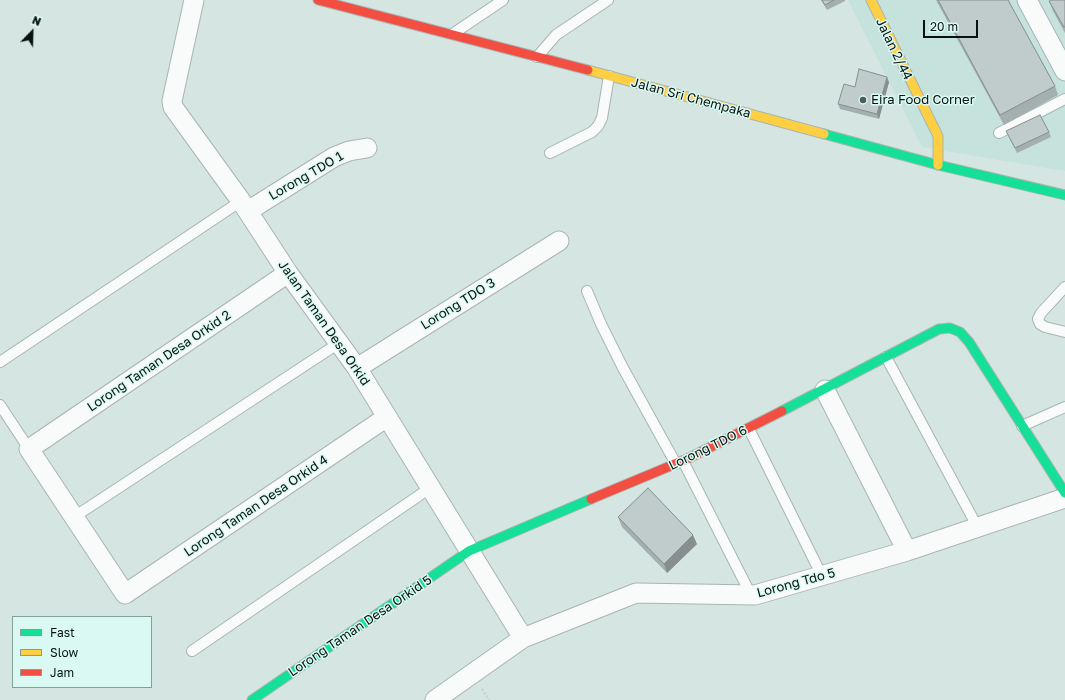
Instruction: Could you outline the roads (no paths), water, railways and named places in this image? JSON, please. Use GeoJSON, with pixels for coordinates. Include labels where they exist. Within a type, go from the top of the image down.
{"type":"FeatureCollection","features":[{"type":"Feature","properties":{"kind":"street","name":"Jalan Taman Desa Orkid"},"geometry":{"type":"LineString","coordinates":[[194,0],[172,104],[245,206],[288,272],[357,368],[523,638]]}},
{"type":"Feature","properties":{"kind":"street","name":"Jalan Sri Chempaka"},"geometry":{"type":"LineString","coordinates":[[318,0],[453,34],[938,165],[1065,196]]}},
{"type":"Feature","properties":{"kind":"street","name":"Jalan 2/44"},"geometry":{"type":"LineString","coordinates":[[871,0],[935,128],[938,136],[938,165]]}},
{"type":"Feature","properties":{"kind":"street"},"geometry":{"type":"LineString","coordinates":[[1027,0],[1065,71]]}},
{"type":"Feature","properties":{"kind":"street","name":"Lorong TDO 1"},"geometry":{"type":"LineString","coordinates":[[245,206],[334,157],[349,151],[367,148]]}},
{"type":"Feature","properties":{"kind":"street","name":"Lorong TDO 3"},"geometry":{"type":"LineString","coordinates":[[357,368],[558,241]]}},
{"type":"Feature","properties":{"kind":"street","name":"Lorong Taman Desa Orkid 2"},"geometry":{"type":"LineString","coordinates":[[29,449],[288,272]]}},
{"type":"Feature","properties":{"kind":"street","name":"Lorong TDO 6"},"geometry":{"type":"LineString","coordinates":[[469,551],[680,462],[825,390],[939,329],[950,328],[960,332],[1022,426]]}},
{"type":"Feature","properties":{"kind":"street"},"geometry":{"type":"LineString","coordinates":[[825,390],[908,551]]}},
{"type":"Feature","properties":{"kind":"street","name":"Lorong Taman Desa Orkid 4"},"geometry":{"type":"LineString","coordinates":[[74,517],[125,594],[387,417]]}},
{"type":"Feature","properties":{"kind":"street"},"geometry":{"type":"LineString","coordinates":[[1022,426],[1065,493]]}},
{"type":"Feature","properties":{"kind":"street"},"geometry":{"type":"LineString","coordinates":[[29,449],[74,517]]}},
{"type":"Feature","properties":{"kind":"street","name":"Lorong Tdo 5"},"geometry":{"type":"LineString","coordinates":[[435,700],[523,638],[639,592],[751,595],[908,551],[1065,498]]}},
{"type":"Feature","properties":{"kind":"street","name":"Lorong Taman Desa Orkid 5"},"geometry":{"type":"LineString","coordinates":[[252,700],[469,551]]}},
{"type":"Feature","properties":{"kind":"lane"},"geometry":{"type":"LineString","coordinates":[[453,34],[503,0]]}},
{"type":"Feature","properties":{"kind":"lane"},"geometry":{"type":"LineString","coordinates":[[537,57],[556,35],[608,0]]}},
{"type":"Feature","properties":{"kind":"lane"},"geometry":{"type":"LineString","coordinates":[[550,153],[592,132],[598,126],[602,118],[609,76]]}},
{"type":"Feature","properties":{"kind":"lane"},"geometry":{"type":"LineString","coordinates":[[999,133],[1065,99]]}},
{"type":"Feature","properties":{"kind":"lane"},"geometry":{"type":"LineString","coordinates":[[0,362],[245,206]]}},
{"type":"Feature","properties":{"kind":"lane"},"geometry":{"type":"LineString","coordinates":[[1065,287],[1041,313],[1038,319],[1040,324],[1045,327],[1065,332]]}},
{"type":"Feature","properties":{"kind":"lane"},"geometry":{"type":"LineString","coordinates":[[587,291],[622,368],[680,462],[751,595]]}},
{"type":"Feature","properties":{"kind":"lane"},"geometry":{"type":"LineString","coordinates":[[74,517],[339,342]]}},
{"type":"Feature","properties":{"kind":"lane"},"geometry":{"type":"LineString","coordinates":[[886,357],[978,528]]}},
{"type":"Feature","properties":{"kind":"lane"},"geometry":{"type":"LineString","coordinates":[[0,405],[29,449]]}},
{"type":"Feature","properties":{"kind":"lane"},"geometry":{"type":"LineString","coordinates":[[1022,426],[1065,407]]}},
{"type":"Feature","properties":{"kind":"lane"},"geometry":{"type":"LineString","coordinates":[[748,429],[822,576]]}},
{"type":"Feature","properties":{"kind":"lane"},"geometry":{"type":"LineString","coordinates":[[192,650],[430,488]]}},
{"type":"Feature","properties":{"kind":"place","name":"Eira Food Corner"},"geometry":{"type":"Point","coordinates":[863,100]}}]}
